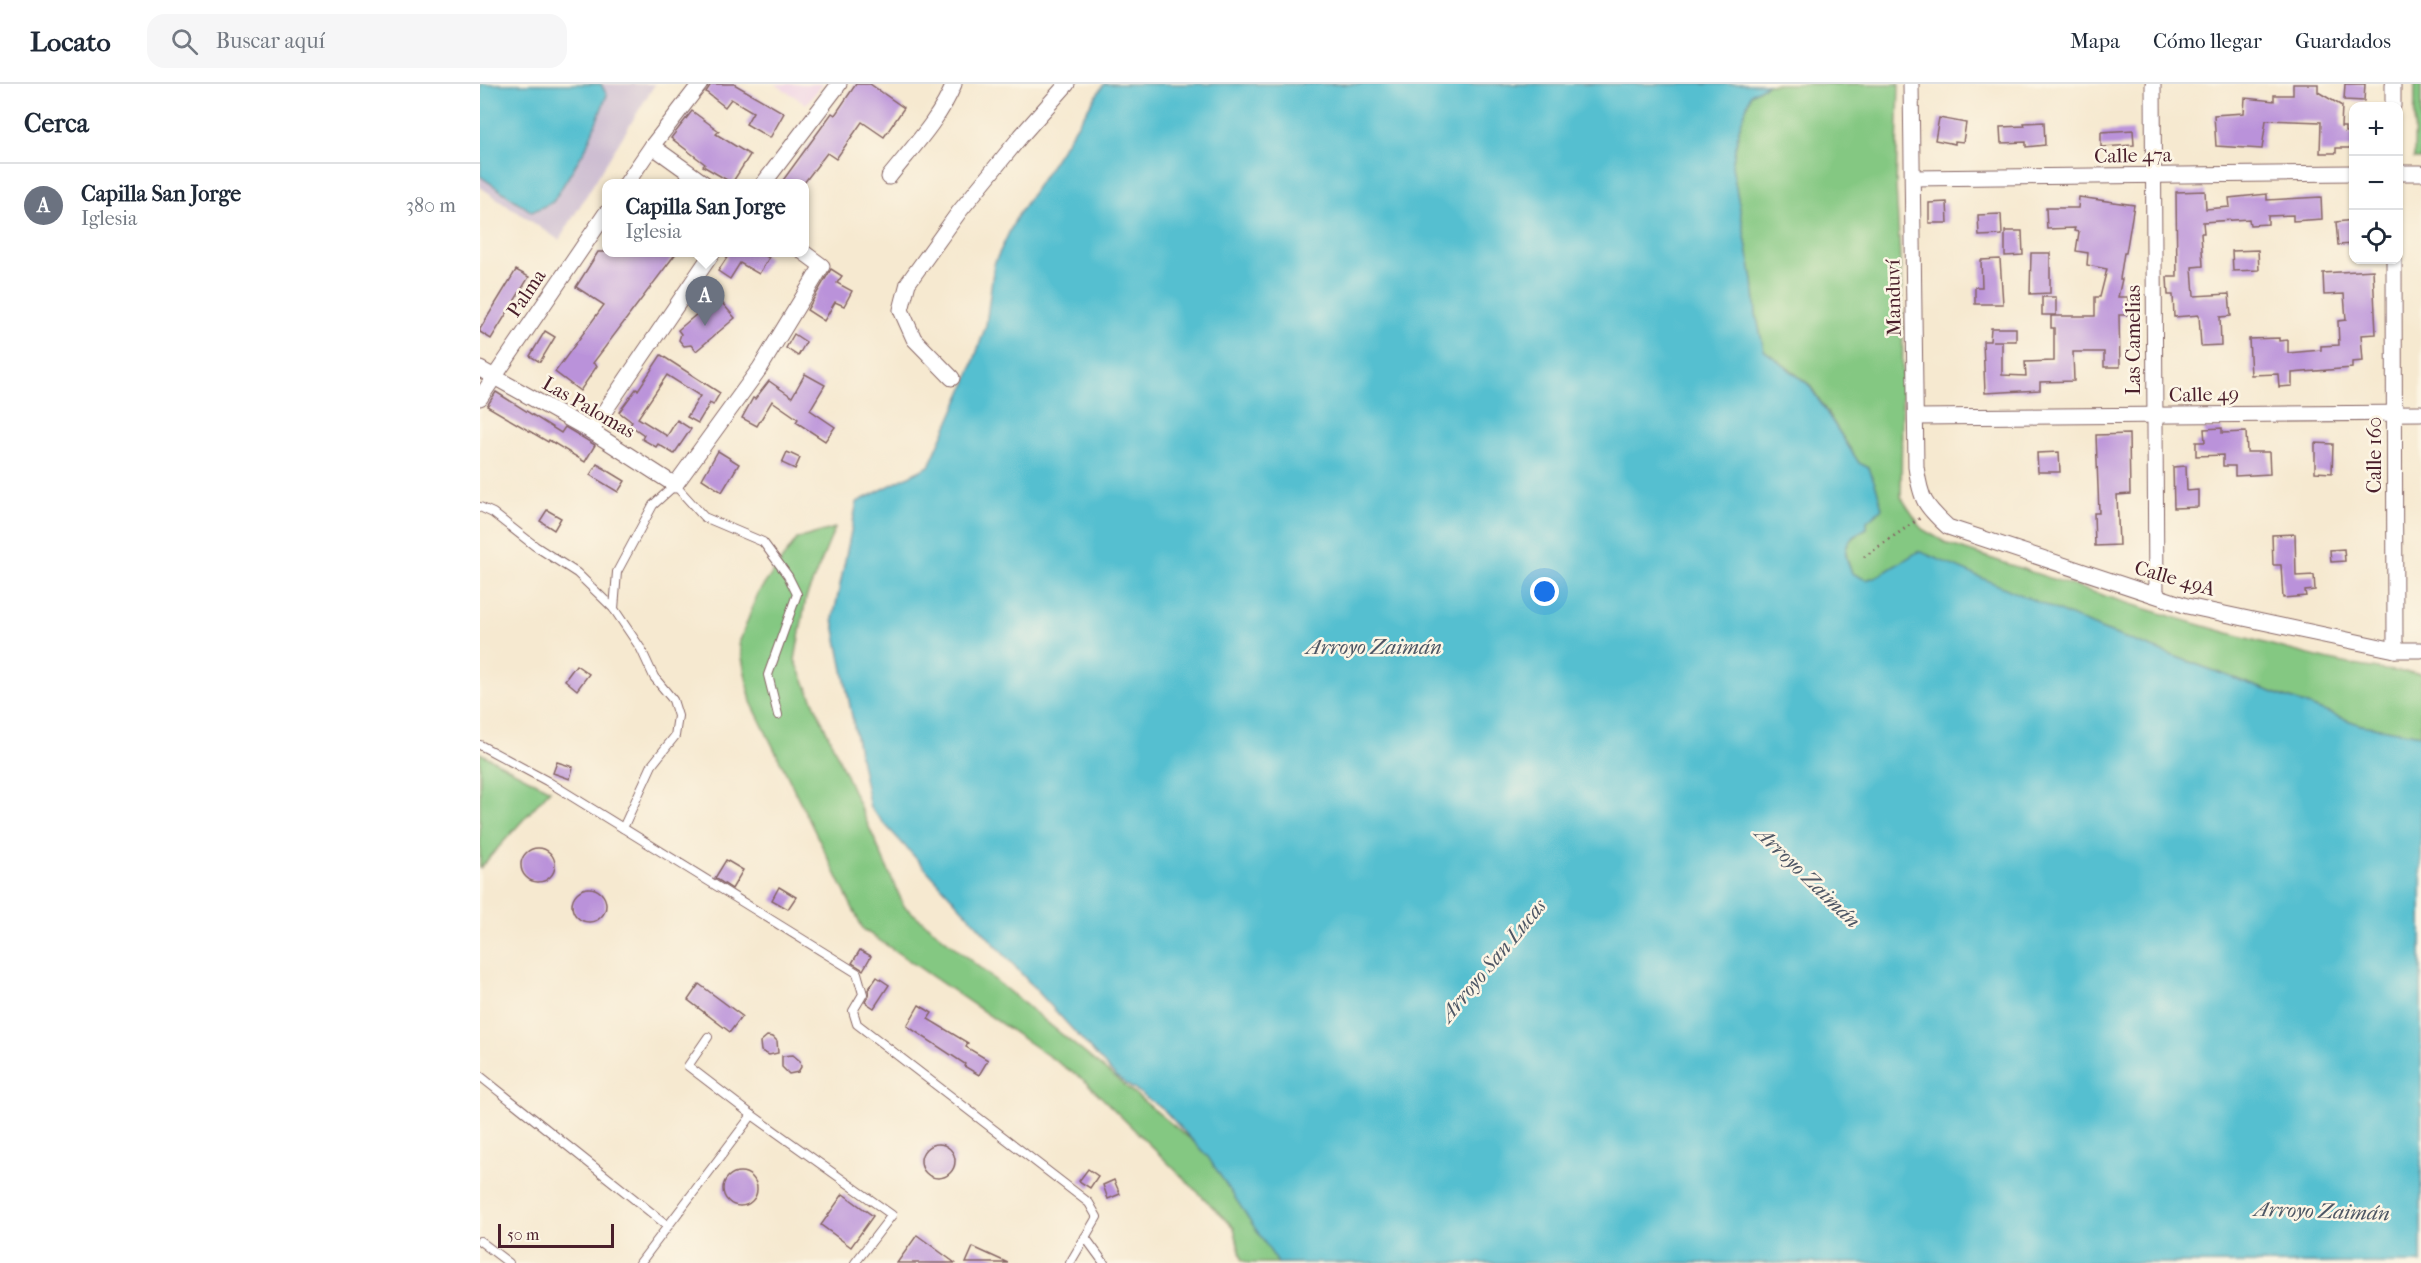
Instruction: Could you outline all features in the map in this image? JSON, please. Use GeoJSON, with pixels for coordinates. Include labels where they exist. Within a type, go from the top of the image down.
{"type":"FeatureCollection","features":[{"type":"Feature","properties":{"kind":"street"},"geometry":{"type":"LineString","coordinates":[[629,179],[700,84]]}},
{"type":"Feature","properties":{"kind":"street"},"geometry":{"type":"LineString","coordinates":[[766,179],[839,84]]}},
{"type":"Feature","properties":{"kind":"street"},"geometry":{"type":"LineString","coordinates":[[889,177],[936,117],[954,84]]}},
{"type":"Feature","properties":{"kind":"street"},"geometry":{"type":"LineString","coordinates":[[952,378],[914,339],[901,310],[908,283],[959,212],[1067,84]]}},
{"type":"Feature","properties":{"kind":"street","name":"Manduví"},"geometry":{"type":"LineString","coordinates":[[1911,84],[1916,467],[1923,516]]}},
{"type":"Feature","properties":{"kind":"street","name":"Las Camelias"},"geometry":{"type":"LineString","coordinates":[[2153,84],[2156,595]]}},
{"type":"Feature","properties":{"kind":"street"},"geometry":{"type":"LineString","coordinates":[[2393,84],[2393,102]]}},
{"type":"Feature","properties":{"kind":"street"},"geometry":{"type":"LineString","coordinates":[[652,146],[699,179]]}},
{"type":"Feature","properties":{"kind":"street","name":"Calle 47a"},"geometry":{"type":"LineString","coordinates":[[1913,178],[2349,173]]}},
{"type":"Feature","properties":{"kind":"street"},"geometry":{"type":"LineString","coordinates":[[2403,173],[2421,173]]}},
{"type":"Feature","properties":{"kind":"street","name":"Palma"},"geometry":{"type":"LineString","coordinates":[[480,398],[602,219]]}},
{"type":"Feature","properties":{"kind":"street"},"geometry":{"type":"LineString","coordinates":[[675,485],[760,368],[822,266],[809,256]]}},
{"type":"Feature","properties":{"kind":"street"},"geometry":{"type":"LineString","coordinates":[[591,430],[711,257]]}},
{"type":"Feature","properties":{"kind":"street","name":"Calle 160"},"geometry":{"type":"LineString","coordinates":[[2394,264],[2396,650]]}},
{"type":"Feature","properties":{"kind":"street","name":"Las Palomas"},"geometry":{"type":"LineString","coordinates":[[480,369],[591,430],[675,485]]}},
{"type":"Feature","properties":{"kind":"street","name":"Calle 49"},"geometry":{"type":"LineString","coordinates":[[1916,417],[2421,412]]}},
{"type":"Feature","properties":{"kind":"street","name":"Calle 49A"},"geometry":{"type":"LineString","coordinates":[[1923,516],[1948,527],[2069,569],[2187,606],[2396,650],[2421,650]]}},
{"type":"Feature","properties":{"kind":"lane"},"geometry":{"type":"LineString","coordinates":[[614,609],[617,572],[653,506],[675,485],[704,517],[762,542],[788,576],[797,594],[768,675],[778,715]]}},
{"type":"Feature","properties":{"kind":"lane"},"geometry":{"type":"LineString","coordinates":[[480,507],[493,513],[534,546],[577,573],[614,609],[641,649],[654,677],[673,700],[678,716],[675,736],[652,765],[623,828]]}},
{"type":"Feature","properties":{"kind":"lane"},"geometry":{"type":"LineString","coordinates":[[480,745],[547,781],[857,972],[863,994],[854,1011],[857,1024],[1089,1203],[1097,1217],[1070,1263]]}},
{"type":"Feature","properties":{"kind":"lane"},"geometry":{"type":"LineString","coordinates":[[708,1037],[688,1066],[752,1115],[892,1215],[855,1263]]}},
{"type":"Feature","properties":{"kind":"lane"},"geometry":{"type":"LineString","coordinates":[[480,1076],[668,1226]]}},
{"type":"Feature","properties":{"kind":"lane"},"geometry":{"type":"LineString","coordinates":[[640,1263],[752,1115]]}},
{"type":"Feature","properties":{"kind":"lane"},"geometry":{"type":"LineString","coordinates":[[1085,1237],[1104,1263]]}},
{"type":"Feature","properties":{"kind":"lane"},"geometry":{"type":"LineString","coordinates":[[480,1241],[509,1263]]}},
{"type":"Feature","properties":{"kind":"path"},"geometry":{"type":"LineString","coordinates":[[1864,557],[1923,516]]}},
{"type":"Feature","properties":{"kind":"shaded area"},"geometry":{"type":"Polygon","coordinates":[[[480,84],[655,84],[559,240],[480,187],[480,84]]]}},
{"type":"Feature","properties":{"kind":"shaded area"},"geometry":{"type":"Polygon","coordinates":[[[775,84],[823,84],[806,104],[775,84]]]}},
{"type":"Feature","properties":{"kind":"green space"},"geometry":{"type":"Polygon","coordinates":[[[1768,84],[1899,84],[1896,186],[1903,313],[1901,497],[1922,529],[1948,544],[2206,627],[2331,660],[2376,669],[2421,673],[2421,735],[2361,725],[2103,630],[1919,552],[1880,575],[1866,580],[1852,573],[1847,558],[1847,546],[1853,537],[1867,528],[1867,521],[1882,508],[1869,468],[1859,463],[1810,385],[1764,350],[1756,314],[1753,280],[1732,166],[1739,129],[1751,94],[1768,84]]]}},
{"type":"Feature","properties":{"kind":"green space"},"geometry":{"type":"Polygon","coordinates":[[[2415,84],[2421,84],[2421,159],[2414,159],[2415,84]]]}},
{"type":"Feature","properties":{"kind":"green space"},"geometry":{"type":"Polygon","coordinates":[[[835,528],[806,598],[795,660],[904,906],[1291,1221],[1301,1263],[1248,1263],[1242,1260],[1234,1228],[1085,1081],[863,929],[751,702],[739,643],[758,593],[797,539],[835,528]]]}},
{"type":"Feature","properties":{"kind":"green space"},"geometry":{"type":"Polygon","coordinates":[[[480,753],[550,790],[480,868],[480,753]]]}},
{"type":"Feature","properties":{"kind":"water"},"geometry":{"type":"Polygon","coordinates":[[[480,84],[601,84],[607,95],[586,148],[553,202],[532,212],[480,176],[480,84]]]}},
{"type":"Feature","properties":{"kind":"water","name":"Arroyo Zaimán"},"geometry":{"type":"Polygon","coordinates":[[[1104,84],[1768,84],[1751,94],[1739,129],[1732,166],[1753,280],[1756,314],[1764,350],[1809,385],[1859,463],[1869,468],[1877,489],[1882,508],[1867,521],[1867,528],[1853,537],[1846,546],[1846,558],[1852,573],[1866,580],[1880,575],[1919,551],[2103,630],[2361,725],[2421,735],[2421,1263],[1278,1263],[1208,1157],[1163,1109],[1116,1077],[870,808],[833,619],[857,502],[929,466],[967,381],[986,325],[994,264],[1016,218],[1104,84]]]}},
{"type":"Feature","properties":{"kind":"building"},"geometry":{"type":"Polygon","coordinates":[[[711,84],[734,84],[784,113],[770,138],[746,124],[753,112],[731,99],[725,107],[706,92],[711,84]]]}},
{"type":"Feature","properties":{"kind":"building"},"geometry":{"type":"Polygon","coordinates":[[[856,84],[870,84],[904,108],[884,137],[862,122],[836,159],[827,153],[807,179],[784,179],[832,113],[835,115],[856,84]]]}},
{"type":"Feature","properties":{"kind":"building"},"geometry":{"type":"Polygon","coordinates":[[[2293,84],[2318,84],[2318,92],[2342,106],[2341,127],[2345,127],[2345,132],[2349,132],[2349,148],[2336,148],[2336,153],[2320,153],[2321,122],[2266,120],[2262,149],[2216,146],[2214,115],[2244,113],[2245,98],[2274,101],[2274,95],[2293,95],[2293,84]]]}},
{"type":"Feature","properties":{"kind":"building"},"geometry":{"type":"Polygon","coordinates":[[[2345,84],[2365,84],[2364,101],[2344,100],[2345,84]]]}},
{"type":"Feature","properties":{"kind":"building"},"geometry":{"type":"Polygon","coordinates":[[[692,111],[719,131],[716,134],[750,155],[735,179],[725,179],[703,166],[705,164],[671,138],[692,111]]]}},
{"type":"Feature","properties":{"kind":"building"},"geometry":{"type":"Polygon","coordinates":[[[1939,118],[1966,123],[1963,142],[1955,141],[1955,144],[1935,140],[1939,118]]]}},
{"type":"Feature","properties":{"kind":"building"},"geometry":{"type":"Polygon","coordinates":[[[2044,122],[2045,145],[2026,147],[2026,142],[2001,143],[2000,127],[2025,126],[2024,123],[2044,122]]]}},
{"type":"Feature","properties":{"kind":"building"},"geometry":{"type":"Polygon","coordinates":[[[2133,130],[2134,145],[2101,147],[2101,132],[2133,130]]]}},
{"type":"Feature","properties":{"kind":"building"},"geometry":{"type":"Polygon","coordinates":[[[2205,191],[2206,209],[2230,207],[2229,198],[2267,194],[2267,200],[2321,197],[2322,219],[2293,221],[2293,215],[2268,216],[2268,224],[2250,225],[2249,219],[2203,222],[2204,233],[2201,233],[2203,266],[2192,267],[2194,296],[2229,294],[2231,316],[2220,317],[2221,345],[2201,346],[2199,315],[2174,317],[2173,295],[2168,295],[2167,277],[2177,277],[2176,192],[2205,191]]]}},
{"type":"Feature","properties":{"kind":"building"},"geometry":{"type":"Polygon","coordinates":[[[2079,197],[2134,205],[2118,297],[2128,297],[2128,315],[2119,315],[2120,367],[2104,367],[2104,352],[2073,352],[2074,381],[2040,382],[2040,390],[1985,393],[1983,341],[1990,341],[1991,328],[2016,328],[2016,341],[2002,341],[2002,375],[2026,376],[2025,362],[2054,361],[2054,328],[2051,328],[2051,316],[2095,316],[2095,297],[2100,297],[2107,269],[2087,265],[2088,253],[2076,251],[2079,232],[2074,231],[2075,228],[2047,229],[2046,208],[2078,208],[2079,197]]]}},
{"type":"Feature","properties":{"kind":"building"},"geometry":{"type":"Polygon","coordinates":[[[1947,202],[1948,223],[1929,223],[1929,203],[1947,202]]]}},
{"type":"Feature","properties":{"kind":"building"},"geometry":{"type":"Polygon","coordinates":[[[2001,214],[2002,235],[1979,236],[1978,215],[2001,214]]]}},
{"type":"Feature","properties":{"kind":"building"},"geometry":{"type":"Polygon","coordinates":[[[2349,221],[2349,244],[2338,245],[2336,222],[2349,221]]]}},
{"type":"Feature","properties":{"kind":"building"},"geometry":{"type":"Polygon","coordinates":[[[2005,231],[2022,231],[2023,255],[2005,256],[2005,231]]]}},
{"type":"Feature","properties":{"kind":"building"},"geometry":{"type":"Polygon","coordinates":[[[2258,250],[2259,270],[2233,271],[2232,251],[2258,250]]]}},
{"type":"Feature","properties":{"kind":"building"},"geometry":{"type":"Polygon","coordinates":[[[598,252],[602,252],[602,257],[673,257],[593,363],[597,366],[580,391],[555,372],[604,305],[576,287],[598,252]]]}},
{"type":"Feature","properties":{"kind":"building"},"geometry":{"type":"Polygon","coordinates":[[[2031,253],[2050,253],[2050,293],[2030,294],[2031,253]]]}},
{"type":"Feature","properties":{"kind":"building"},"geometry":{"type":"Polygon","coordinates":[[[727,257],[769,258],[759,274],[740,263],[730,279],[718,271],[727,257]]]}},
{"type":"Feature","properties":{"kind":"building"},"geometry":{"type":"Polygon","coordinates":[[[2000,259],[2003,304],[1975,304],[1975,287],[1982,287],[1981,260],[2000,259]]]}},
{"type":"Feature","properties":{"kind":"building"},"geometry":{"type":"Polygon","coordinates":[[[831,269],[842,276],[837,283],[852,291],[844,306],[835,302],[824,321],[807,310],[831,269]]]}},
{"type":"Feature","properties":{"kind":"building"},"geometry":{"type":"Polygon","coordinates":[[[516,270],[529,277],[491,339],[480,332],[480,329],[516,270]]]}},
{"type":"Feature","properties":{"kind":"building"},"geometry":{"type":"Polygon","coordinates":[[[2373,270],[2376,334],[2361,335],[2363,361],[2352,362],[2352,368],[2292,373],[2292,386],[2279,387],[2278,374],[2251,375],[2249,339],[2288,340],[2288,353],[2321,350],[2321,346],[2339,345],[2338,321],[2346,320],[2344,294],[2324,295],[2323,273],[2373,270]]]}},
{"type":"Feature","properties":{"kind":"building"},"geometry":{"type":"Polygon","coordinates":[[[717,297],[735,318],[696,351],[691,345],[684,346],[679,340],[681,334],[678,330],[717,297]]]}},
{"type":"Feature","properties":{"kind":"building"},"geometry":{"type":"Polygon","coordinates":[[[2042,297],[2056,297],[2056,315],[2042,315],[2042,297]]]}},
{"type":"Feature","properties":{"kind":"building"},"geometry":{"type":"Polygon","coordinates":[[[545,331],[555,337],[540,362],[530,356],[545,331]]]}},
{"type":"Feature","properties":{"kind":"building"},"geometry":{"type":"Polygon","coordinates":[[[794,334],[806,342],[798,356],[786,348],[794,334]]]}},
{"type":"Feature","properties":{"kind":"building"},"geometry":{"type":"Polygon","coordinates":[[[661,355],[720,393],[713,405],[710,403],[698,423],[687,417],[700,396],[667,375],[638,418],[667,436],[677,420],[691,429],[674,454],[658,444],[656,447],[642,439],[644,435],[630,425],[632,422],[619,412],[636,389],[638,390],[661,355]]]}},
{"type":"Feature","properties":{"kind":"building"},"geometry":{"type":"Polygon","coordinates":[[[805,374],[825,385],[810,410],[835,427],[825,441],[796,422],[798,419],[772,401],[757,426],[742,418],[753,398],[755,399],[769,381],[792,397],[805,374]]]}},
{"type":"Feature","properties":{"kind":"building"},"geometry":{"type":"Polygon","coordinates":[[[496,392],[561,433],[565,427],[595,445],[585,462],[487,406],[496,392]]]}},
{"type":"Feature","properties":{"kind":"building"},"geometry":{"type":"Polygon","coordinates":[[[2222,428],[2222,433],[2246,432],[2247,452],[2269,452],[2270,474],[2235,476],[2235,466],[2223,466],[2223,455],[2196,456],[2196,442],[2205,442],[2204,429],[2222,428]]]}},
{"type":"Feature","properties":{"kind":"building"},"geometry":{"type":"Polygon","coordinates":[[[2129,434],[2130,494],[2117,495],[2119,545],[2095,546],[2094,513],[2099,513],[2096,435],[2129,434]]]}},
{"type":"Feature","properties":{"kind":"building"},"geometry":{"type":"Polygon","coordinates":[[[2315,443],[2333,444],[2332,473],[2315,472],[2315,443]]]}},
{"type":"Feature","properties":{"kind":"building"},"geometry":{"type":"Polygon","coordinates":[[[718,451],[739,464],[722,492],[702,479],[718,451]]]}},
{"type":"Feature","properties":{"kind":"building"},"geometry":{"type":"Polygon","coordinates":[[[787,452],[800,458],[795,469],[782,463],[787,452]]]}},
{"type":"Feature","properties":{"kind":"building"},"geometry":{"type":"Polygon","coordinates":[[[2059,452],[2060,472],[2038,472],[2037,453],[2059,452]]]}},
{"type":"Feature","properties":{"kind":"building"},"geometry":{"type":"Polygon","coordinates":[[[597,464],[625,481],[618,492],[590,475],[597,464]]]}},
{"type":"Feature","properties":{"kind":"building"},"geometry":{"type":"Polygon","coordinates":[[[2186,466],[2187,491],[2198,490],[2198,507],[2174,508],[2173,467],[2186,466]]]}},
{"type":"Feature","properties":{"kind":"building"},"geometry":{"type":"Polygon","coordinates":[[[547,510],[561,518],[554,530],[540,521],[547,510]]]}},
{"type":"Feature","properties":{"kind":"building"},"geometry":{"type":"Polygon","coordinates":[[[2295,534],[2296,576],[2314,575],[2315,590],[2305,591],[2306,596],[2283,598],[2281,565],[2273,565],[2272,535],[2295,534]]]}},
{"type":"Feature","properties":{"kind":"building"},"geometry":{"type":"Polygon","coordinates":[[[2344,549],[2345,561],[2331,562],[2330,550],[2344,549]]]}},
{"type":"Feature","properties":{"kind":"building"},"geometry":{"type":"Polygon","coordinates":[[[576,665],[589,674],[577,690],[565,680],[576,665]]]}},
{"type":"Feature","properties":{"kind":"building"},"geometry":{"type":"Polygon","coordinates":[[[557,762],[573,767],[570,779],[553,773],[557,762]]]}},
{"type":"Feature","properties":{"kind":"building"},"geometry":{"type":"Polygon","coordinates":[[[538,848],[550,853],[555,865],[550,877],[538,882],[526,877],[521,865],[526,853],[538,848]]]}},
{"type":"Feature","properties":{"kind":"building"},"geometry":{"type":"Polygon","coordinates":[[[726,860],[743,870],[732,889],[715,878],[726,860]]]}},
{"type":"Feature","properties":{"kind":"building"},"geometry":{"type":"Polygon","coordinates":[[[779,887],[796,897],[788,909],[772,900],[779,887]]]}},
{"type":"Feature","properties":{"kind":"building"},"geometry":{"type":"Polygon","coordinates":[[[589,888],[601,893],[606,905],[601,917],[589,922],[577,917],[572,905],[577,893],[589,888]]]}},
{"type":"Feature","properties":{"kind":"building"},"geometry":{"type":"Polygon","coordinates":[[[860,950],[871,956],[863,970],[852,963],[860,950]]]}},
{"type":"Feature","properties":{"kind":"building"},"geometry":{"type":"Polygon","coordinates":[[[877,977],[889,985],[874,1008],[865,1002],[869,995],[868,990],[877,977]]]}},
{"type":"Feature","properties":{"kind":"building"},"geometry":{"type":"Polygon","coordinates":[[[699,984],[742,1016],[730,1032],[688,1000],[699,984]]]}},
{"type":"Feature","properties":{"kind":"building"},"geometry":{"type":"Polygon","coordinates":[[[919,1005],[932,1013],[928,1019],[968,1043],[966,1047],[988,1060],[979,1075],[907,1026],[919,1005]]]}},
{"type":"Feature","properties":{"kind":"building"},"geometry":{"type":"Polygon","coordinates":[[[767,1036],[777,1041],[778,1053],[769,1055],[761,1051],[760,1042],[767,1036]]]}},
{"type":"Feature","properties":{"kind":"building"},"geometry":{"type":"Polygon","coordinates":[[[793,1055],[800,1061],[801,1067],[798,1072],[789,1074],[782,1067],[782,1056],[793,1055]]]}},
{"type":"Feature","properties":{"kind":"building"},"geometry":{"type":"Polygon","coordinates":[[[938,1144],[950,1149],[955,1161],[950,1173],[938,1178],[926,1173],[921,1161],[926,1149],[938,1144]]]}},
{"type":"Feature","properties":{"kind":"building"},"geometry":{"type":"Polygon","coordinates":[[[1088,1169],[1098,1176],[1090,1188],[1079,1181],[1088,1169]]]}},
{"type":"Feature","properties":{"kind":"building"},"geometry":{"type":"Polygon","coordinates":[[[740,1172],[752,1177],[757,1189],[752,1201],[740,1206],[728,1201],[723,1189],[728,1177],[740,1172]]]}},
{"type":"Feature","properties":{"kind":"building"},"geometry":{"type":"Polygon","coordinates":[[[1114,1180],[1120,1194],[1108,1199],[1103,1185],[1114,1180]]]}},
{"type":"Feature","properties":{"kind":"building"},"geometry":{"type":"Polygon","coordinates":[[[843,1194],[873,1216],[851,1247],[821,1225],[843,1194]]]}},
{"type":"Feature","properties":{"kind":"building"},"geometry":{"type":"Polygon","coordinates":[[[917,1235],[955,1263],[897,1263],[917,1235]]]}},
{"type":"Feature","properties":{"kind":"building"},"geometry":{"type":"Polygon","coordinates":[[[973,1247],[1008,1263],[966,1263],[973,1247]]]}},
{"type":"Feature","properties":{"kind":"place","name":"Capilla San Jorge"},"geometry":{"type":"Point","coordinates":[705,326]}},
{"type":"Feature","properties":{"kind":"water label","name":"Arroyo San Lucas"},"geometry":{"type":"Point","coordinates":[1493,960]}}]}
